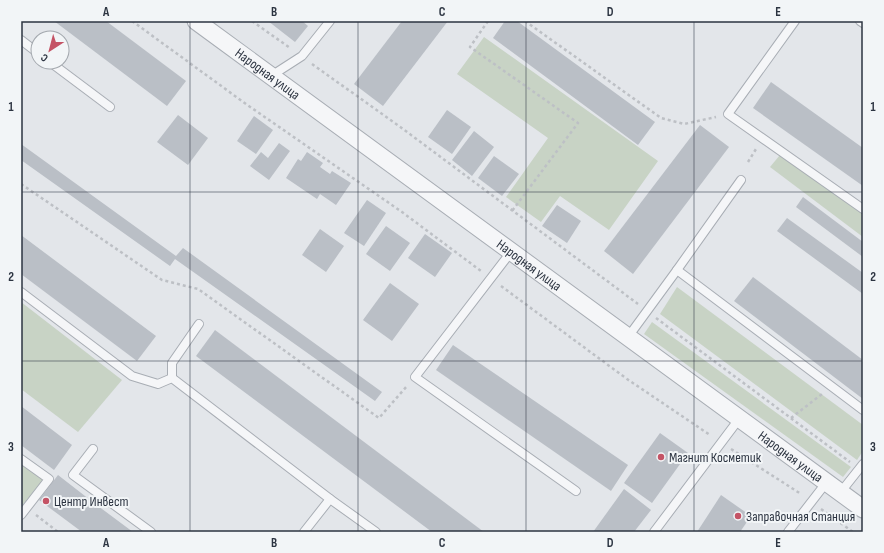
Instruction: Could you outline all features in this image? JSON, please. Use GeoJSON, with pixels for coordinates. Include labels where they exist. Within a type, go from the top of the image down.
{"type":"FeatureCollection","features":[{"type":"Feature","properties":{"kind":"street","name":"Народная улица"},"geometry":{"type":"LineString","coordinates":[[196,21],[863,509]]}},
{"type":"Feature","properties":{"kind":"lane"},"geometry":{"type":"LineString","coordinates":[[271,76],[302,56],[330,21]]}},
{"type":"Feature","properties":{"kind":"lane"},"geometry":{"type":"LineString","coordinates":[[795,21],[728,114],[863,209]]}},
{"type":"Feature","properties":{"kind":"lane"},"geometry":{"type":"LineString","coordinates":[[21,40],[30,47]]}},
{"type":"Feature","properties":{"kind":"lane"},"geometry":{"type":"LineString","coordinates":[[61,70],[110,107]]}},
{"type":"Feature","properties":{"kind":"lane"},"geometry":{"type":"LineString","coordinates":[[628,337],[741,180]]}},
{"type":"Feature","properties":{"kind":"lane"},"geometry":{"type":"LineString","coordinates":[[511,252],[416,377],[576,491]]}},
{"type":"Feature","properties":{"kind":"lane"},"geometry":{"type":"LineString","coordinates":[[676,270],[863,410]]}},
{"type":"Feature","properties":{"kind":"lane"},"geometry":{"type":"LineString","coordinates":[[21,292],[132,376],[158,384],[172,378]]}},
{"type":"Feature","properties":{"kind":"lane"},"geometry":{"type":"LineString","coordinates":[[172,378],[172,363],[199,324]]}},
{"type":"Feature","properties":{"kind":"lane"},"geometry":{"type":"LineString","coordinates":[[172,378],[330,500],[376,532]]}},
{"type":"Feature","properties":{"kind":"lane"},"geometry":{"type":"LineString","coordinates":[[654,532],[739,419]]}},
{"type":"Feature","properties":{"kind":"lane"},"geometry":{"type":"LineString","coordinates":[[93,449],[73,474],[151,532]]}},
{"type":"Feature","properties":{"kind":"lane"},"geometry":{"type":"LineString","coordinates":[[21,459],[49,480],[23,512]]}},
{"type":"Feature","properties":{"kind":"lane"},"geometry":{"type":"LineString","coordinates":[[788,532],[833,488],[861,466]]}},
{"type":"Feature","properties":{"kind":"lane"},"geometry":{"type":"LineString","coordinates":[[304,532],[330,500]]}},
{"type":"Feature","properties":{"kind":"path"},"geometry":{"type":"LineString","coordinates":[[252,21],[399,126],[791,418],[861,466]]}},
{"type":"Feature","properties":{"kind":"path"},"geometry":{"type":"LineString","coordinates":[[488,21],[470,48],[578,123],[512,211]]}},
{"type":"Feature","properties":{"kind":"path"},"geometry":{"type":"LineString","coordinates":[[524,21],[661,118],[684,124],[728,114]]}},
{"type":"Feature","properties":{"kind":"path"},"geometry":{"type":"LineString","coordinates":[[21,184],[162,280],[198,289],[379,418],[416,377]]}},
{"type":"Feature","properties":{"kind":"path"},"geometry":{"type":"LineString","coordinates":[[791,418],[824,393],[829,385]]}},
{"type":"Feature","properties":{"kind":"path"},"geometry":{"type":"LineString","coordinates":[[23,512],[34,514],[58,532]]}},
{"type":"Feature","properties":{"kind":"green space"},"geometry":{"type":"Polygon","coordinates":[[[484,37],[658,161],[609,230],[560,196],[541,222],[506,197],[548,138],[457,74],[484,37]]]}},
{"type":"Feature","properties":{"kind":"green space"},"geometry":{"type":"Polygon","coordinates":[[[780,155],[863,213],[863,237],[770,167],[780,155]]]}},
{"type":"Feature","properties":{"kind":"green space"},"geometry":{"type":"Polygon","coordinates":[[[677,287],[863,425],[863,451],[857,460],[660,314],[677,287]]]}},
{"type":"Feature","properties":{"kind":"green space"},"geometry":{"type":"Polygon","coordinates":[[[21,302],[122,380],[78,432],[21,389],[21,302]]]}},
{"type":"Feature","properties":{"kind":"green space"},"geometry":{"type":"Polygon","coordinates":[[[652,322],[851,467],[843,477],[644,334],[652,322]]]}},
{"type":"Feature","properties":{"kind":"green space"},"geometry":{"type":"Polygon","coordinates":[[[21,457],[46,476],[21,507],[21,457]]]}},
{"type":"Feature","properties":{"kind":"building"},"geometry":{"type":"Polygon","coordinates":[[[54,21],[106,21],[186,81],[167,106],[70,33],[70,30],[66,30],[54,21]]]}},
{"type":"Feature","properties":{"kind":"building"},"geometry":{"type":"Polygon","coordinates":[[[268,21],[302,21],[308,26],[295,42],[268,21]]]}},
{"type":"Feature","properties":{"kind":"building"},"geometry":{"type":"Polygon","coordinates":[[[402,21],[448,21],[383,106],[354,84],[402,21]]]}},
{"type":"Feature","properties":{"kind":"building"},"geometry":{"type":"Polygon","coordinates":[[[505,21],[517,21],[655,122],[638,145],[493,38],[505,21]]]}},
{"type":"Feature","properties":{"kind":"building"},"geometry":{"type":"Polygon","coordinates":[[[771,82],[863,148],[863,186],[753,108],[771,82]]]}},
{"type":"Feature","properties":{"kind":"building"},"geometry":{"type":"Polygon","coordinates":[[[447,110],[471,127],[452,154],[428,137],[447,110]]]}},
{"type":"Feature","properties":{"kind":"building"},"geometry":{"type":"Polygon","coordinates":[[[178,115],[208,138],[188,165],[157,142],[178,115]]]}},
{"type":"Feature","properties":{"kind":"building"},"geometry":{"type":"Polygon","coordinates":[[[254,116],[273,130],[256,154],[237,141],[254,116]]]}},
{"type":"Feature","properties":{"kind":"building"},"geometry":{"type":"Polygon","coordinates":[[[700,125],[729,147],[633,274],[604,251],[700,125]]]}},
{"type":"Feature","properties":{"kind":"building"},"geometry":{"type":"Polygon","coordinates":[[[474,131],[494,147],[472,176],[452,160],[474,131]]]}},
{"type":"Feature","properties":{"kind":"building"},"geometry":{"type":"Polygon","coordinates":[[[279,143],[290,151],[269,180],[250,166],[261,152],[268,158],[279,143]]]}},
{"type":"Feature","properties":{"kind":"building"},"geometry":{"type":"Polygon","coordinates":[[[21,144],[176,256],[183,248],[382,392],[375,401],[175,259],[170,266],[21,160],[21,144]]]}},
{"type":"Feature","properties":{"kind":"building"},"geometry":{"type":"Polygon","coordinates":[[[307,152],[323,163],[320,167],[330,174],[332,171],[351,183],[336,205],[320,194],[317,199],[286,178],[298,159],[301,161],[307,152]]]}},
{"type":"Feature","properties":{"kind":"building"},"geometry":{"type":"Polygon","coordinates":[[[494,156],[519,174],[502,196],[478,178],[494,156]]]}},
{"type":"Feature","properties":{"kind":"building"},"geometry":{"type":"Polygon","coordinates":[[[803,197],[863,242],[863,257],[796,207],[803,197]]]}},
{"type":"Feature","properties":{"kind":"building"},"geometry":{"type":"Polygon","coordinates":[[[367,200],[386,213],[364,246],[344,233],[367,200]]]}},
{"type":"Feature","properties":{"kind":"building"},"geometry":{"type":"Polygon","coordinates":[[[557,205],[581,221],[567,243],[542,226],[557,205]]]}},
{"type":"Feature","properties":{"kind":"building"},"geometry":{"type":"Polygon","coordinates":[[[787,218],[863,273],[863,294],[777,231],[787,218]]]}},
{"type":"Feature","properties":{"kind":"building"},"geometry":{"type":"Polygon","coordinates":[[[386,226],[410,243],[390,271],[366,254],[386,226]]]}},
{"type":"Feature","properties":{"kind":"building"},"geometry":{"type":"Polygon","coordinates":[[[320,229],[344,246],[326,272],[302,255],[320,229]]]}},
{"type":"Feature","properties":{"kind":"building"},"geometry":{"type":"Polygon","coordinates":[[[425,234],[452,253],[435,277],[408,258],[425,234]]]}},
{"type":"Feature","properties":{"kind":"building"},"geometry":{"type":"Polygon","coordinates":[[[21,235],[156,336],[137,361],[21,274],[21,235]]]}},
{"type":"Feature","properties":{"kind":"building"},"geometry":{"type":"Polygon","coordinates":[[[753,277],[863,360],[863,399],[734,301],[753,277]]]}},
{"type":"Feature","properties":{"kind":"building"},"geometry":{"type":"Polygon","coordinates":[[[390,283],[419,304],[392,341],[363,320],[390,283]]]}},
{"type":"Feature","properties":{"kind":"building"},"geometry":{"type":"Polygon","coordinates":[[[215,330],[484,532],[432,532],[196,356],[215,330]]]}},
{"type":"Feature","properties":{"kind":"building"},"geometry":{"type":"Polygon","coordinates":[[[453,345],[628,465],[611,491],[436,370],[453,345]]]}},
{"type":"Feature","properties":{"kind":"building"},"geometry":{"type":"Polygon","coordinates":[[[21,406],[72,445],[54,470],[21,445],[21,406]]]}},
{"type":"Feature","properties":{"kind":"building"},"geometry":{"type":"Polygon","coordinates":[[[660,433],[688,453],[652,503],[624,483],[660,433]]]}},
{"type":"Feature","properties":{"kind":"building"},"geometry":{"type":"Polygon","coordinates":[[[58,475],[133,532],[82,532],[39,500],[58,475]]]}},
{"type":"Feature","properties":{"kind":"building"},"geometry":{"type":"Polygon","coordinates":[[[624,489],[651,510],[634,532],[593,532],[624,489]]]}},
{"type":"Feature","properties":{"kind":"building"},"geometry":{"type":"Polygon","coordinates":[[[721,495],[751,516],[740,532],[697,532],[721,495]]]}},
{"type":"Feature","properties":{"kind":"place","name":"Магнит Косметик"},"geometry":{"type":"Point","coordinates":[661,457]}},
{"type":"Feature","properties":{"kind":"place","name":"Центр Инвест"},"geometry":{"type":"Point","coordinates":[46,501]}},
{"type":"Feature","properties":{"kind":"place","name":"Заправочная Станция"},"geometry":{"type":"Point","coordinates":[738,516]}}]}
